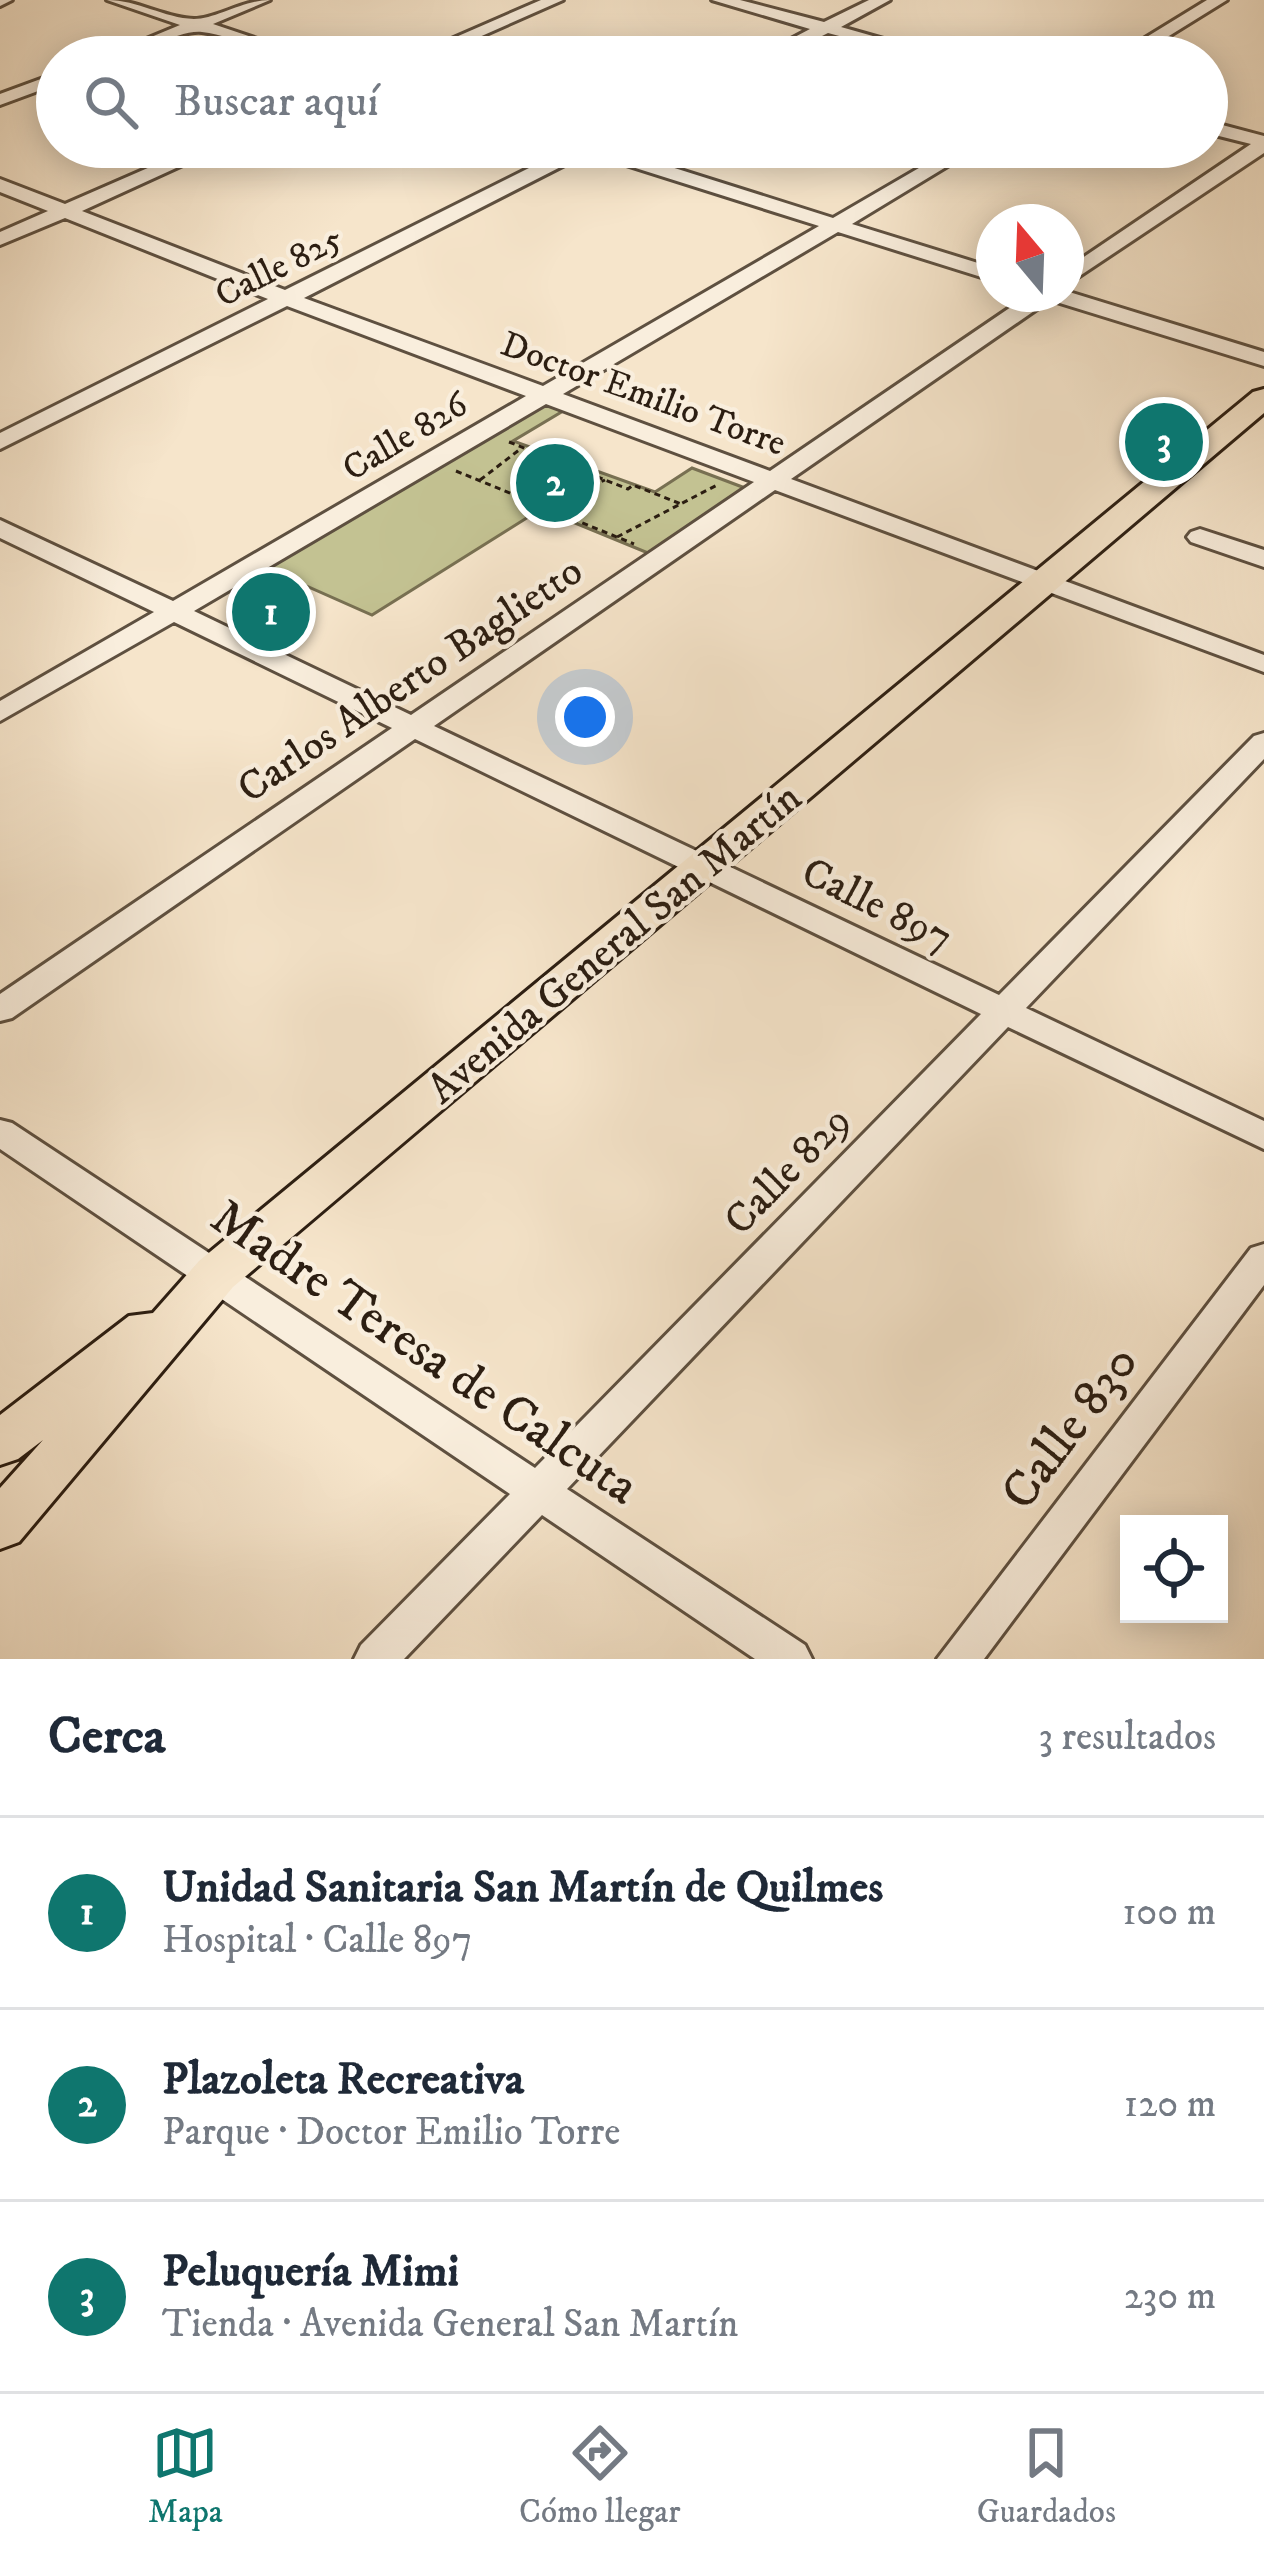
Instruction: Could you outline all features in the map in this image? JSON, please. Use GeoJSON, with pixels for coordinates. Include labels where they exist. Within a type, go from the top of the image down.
{"type":"FeatureCollection","features":[{"type":"Feature","properties":{"kind":"main road","name":"Avenida General San Martín"},"geometry":{"type":"LineString","coordinates":[[0,1526],[216,1274],[1264,398]]}},
{"type":"Feature","properties":{"kind":"main road"},"geometry":{"type":"LineString","coordinates":[[0,1444],[216,1274]]}},
{"type":"Feature","properties":{"kind":"street"},"geometry":{"type":"LineString","coordinates":[[115,0],[233,36]]}},
{"type":"Feature","properties":{"kind":"street"},"geometry":{"type":"LineString","coordinates":[[168,36],[262,0]]}},
{"type":"Feature","properties":{"kind":"street"},"geometry":{"type":"LineString","coordinates":[[469,36],[555,0]]}},
{"type":"Feature","properties":{"kind":"street"},"geometry":{"type":"LineString","coordinates":[[720,0],[855,36]]}},
{"type":"Feature","properties":{"kind":"street"},"geometry":{"type":"LineString","coordinates":[[808,36],[882,0]]}},
{"type":"Feature","properties":{"kind":"street"},"geometry":{"type":"LineString","coordinates":[[1158,36],[1219,0]]}},
{"type":"Feature","properties":{"kind":"street"},"geometry":{"type":"LineString","coordinates":[[0,100],[36,86]]}},
{"type":"Feature","properties":{"kind":"street"},"geometry":{"type":"LineString","coordinates":[[1228,133],[1264,143]]}},
{"type":"Feature","properties":{"kind":"street"},"geometry":{"type":"LineString","coordinates":[[1228,168],[1264,143]]}},
{"type":"Feature","properties":{"kind":"street"},"geometry":{"type":"LineString","coordinates":[[0,238],[164,168]]}},
{"type":"Feature","properties":{"kind":"street","name":"Calle 825"},"geometry":{"type":"LineString","coordinates":[[0,442],[545,168]]}},
{"type":"Feature","properties":{"kind":"street"},"geometry":{"type":"LineString","coordinates":[[654,168],[976,269]]}},
{"type":"Feature","properties":{"kind":"street","name":"Calle 826"},"geometry":{"type":"LineString","coordinates":[[0,713],[933,168]]}},
{"type":"Feature","properties":{"kind":"street"},"geometry":{"type":"LineString","coordinates":[[1084,267],[1228,168]]}},
{"type":"Feature","properties":{"kind":"street","name":"Doctor Emilio Torre"},"geometry":{"type":"LineString","coordinates":[[0,185],[286,298],[1264,664]]}},
{"type":"Feature","properties":{"kind":"street"},"geometry":{"type":"LineString","coordinates":[[1084,303],[1264,359]]}},
{"type":"Feature","properties":{"kind":"street","name":"Carlos Alberto Baglietto"},"geometry":{"type":"LineString","coordinates":[[0,1010],[662,556],[762,474],[1016,312]]}},
{"type":"Feature","properties":{"kind":"street","name":"Calle 897"},"geometry":{"type":"LineString","coordinates":[[0,528],[1264,1136]]}},
{"type":"Feature","properties":{"kind":"street"},"geometry":{"type":"LineString","coordinates":[[1200,537],[1264,559]]}},
{"type":"Feature","properties":{"kind":"street","name":"Calle 829"},"geometry":{"type":"LineString","coordinates":[[376,1659],[1264,742]]}},
{"type":"Feature","properties":{"kind":"street","name":"Madre Teresa de Calcuta"},"geometry":{"type":"LineString","coordinates":[[0,1132],[790,1659]]}},
{"type":"Feature","properties":{"kind":"street","name":"Calle 830"},"geometry":{"type":"LineString","coordinates":[[959,1659],[1264,1258]]}},
{"type":"Feature","properties":{"kind":"path"},"geometry":{"type":"LineString","coordinates":[[482,430],[605,480],[681,504]]}},
{"type":"Feature","properties":{"kind":"path"},"geometry":{"type":"LineString","coordinates":[[480,480],[523,447]]}},
{"type":"Feature","properties":{"kind":"path"},"geometry":{"type":"LineString","coordinates":[[431,460],[662,556]]}},
{"type":"Feature","properties":{"kind":"path"},"geometry":{"type":"LineString","coordinates":[[617,537],[681,504],[762,474]]}},
{"type":"Feature","properties":{"kind":"path"},"geometry":{"type":"LineString","coordinates":[[544,507],[605,480]]}},
{"type":"Feature","properties":{"kind":"shaded area"},"geometry":{"type":"Polygon","coordinates":[[[544,404],[563,411],[513,441],[655,492],[692,468],[745,488],[648,553],[541,509],[372,615],[266,568],[544,404]]]}},
{"type":"Feature","properties":{"kind":"place","name":"Peluquería Mimi"},"geometry":{"type":"Point","coordinates":[1164,442]}},
{"type":"Feature","properties":{"kind":"place","name":"Plazoleta Recreativa"},"geometry":{"type":"Point","coordinates":[555,483]}},
{"type":"Feature","properties":{"kind":"place","name":"Unidad Sanitaria San Martín de Quilmes"},"geometry":{"type":"Point","coordinates":[271,612]}}]}
